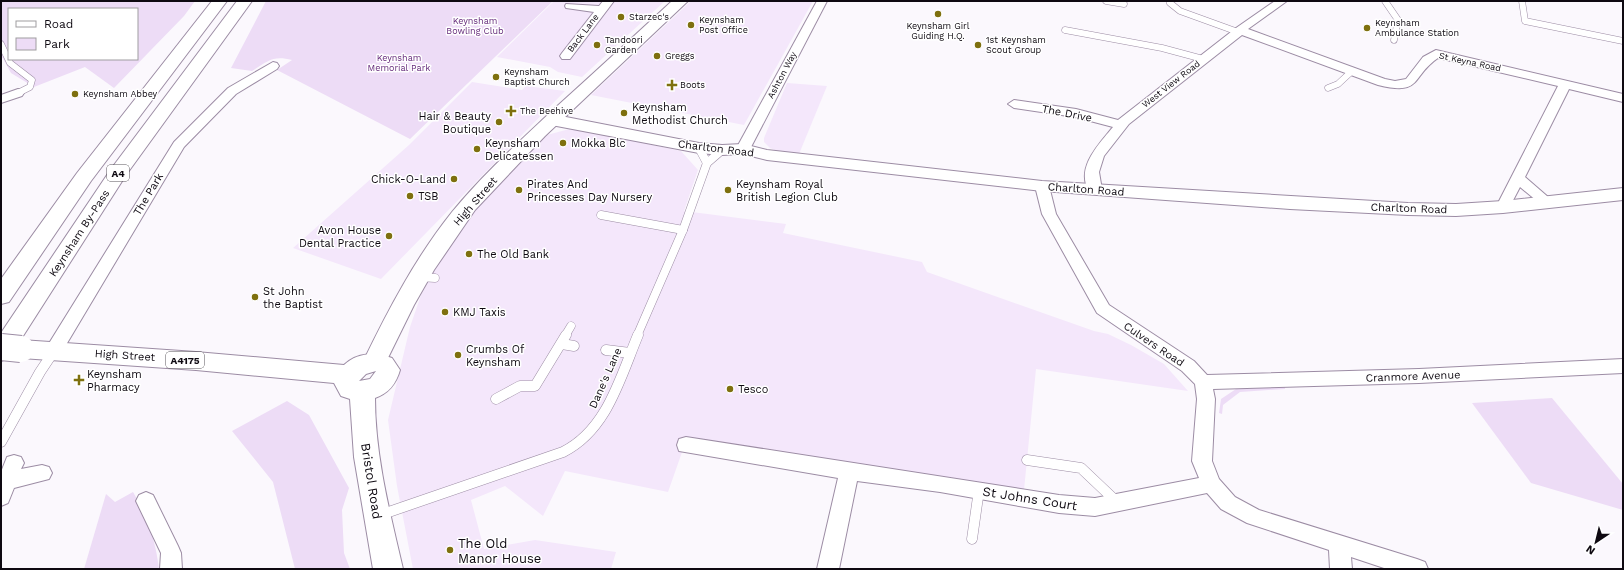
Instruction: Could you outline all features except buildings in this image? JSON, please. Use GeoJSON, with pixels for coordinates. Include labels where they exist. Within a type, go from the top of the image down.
{"type":"FeatureCollection","features":[{"type":"Feature","properties":{"kind":"main road","name":"A4"},"geometry":{"type":"LineString","coordinates":[[1,296],[84,177],[220,1]]}},
{"type":"Feature","properties":{"kind":"main road","name":"Keynsham By-Pass"},"geometry":{"type":"LineString","coordinates":[[8,349],[118,173],[245,1]]}},
{"type":"Feature","properties":{"kind":"main road","name":"High Street"},"geometry":{"type":"LineString","coordinates":[[8,349],[54,350],[379,386],[386,378],[388,370],[384,364],[375,362],[397,315],[427,277],[435,250],[460,216],[538,132],[654,32],[681,1]]}},
{"type":"Feature","properties":{"kind":"main road","name":"Bristol Road"},"geometry":{"type":"LineString","coordinates":[[356,383],[388,569]]}},
{"type":"Feature","properties":{"kind":"street","name":"Back Lane"},"geometry":{"type":"LineString","coordinates":[[566,56],[609,1]]}},
{"type":"Feature","properties":{"kind":"street","name":"Ashton Way"},"geometry":{"type":"LineString","coordinates":[[743,149],[822,1]]}},
{"type":"Feature","properties":{"kind":"street","name":"West View Road"},"geometry":{"type":"LineString","coordinates":[[1095,190],[1092,172],[1097,156],[1120,125],[1239,31],[1282,1]]}},
{"type":"Feature","properties":{"kind":"street","name":"Back Lane"},"geometry":{"type":"LineString","coordinates":[[570,6],[601,10]]}},
{"type":"Feature","properties":{"kind":"street","name":"St Keyna Road"},"geometry":{"type":"LineString","coordinates":[[1239,31],[1382,82],[1399,86],[1409,83],[1431,57],[1436,54],[1623,98]]}},
{"type":"Feature","properties":{"kind":"street","name":"The Park"},"geometry":{"type":"LineString","coordinates":[[54,350],[179,145],[232,91],[273,66]]}},
{"type":"Feature","properties":{"kind":"street"},"geometry":{"type":"LineString","coordinates":[[1503,207],[1565,84]]}},
{"type":"Feature","properties":{"kind":"street"},"geometry":{"type":"LineString","coordinates":[[1,98],[18,93]]}},
{"type":"Feature","properties":{"kind":"street","name":"The Drive"},"geometry":{"type":"LineString","coordinates":[[1014,104],[1076,113],[1120,125]]}},
{"type":"Feature","properties":{"kind":"street","name":"Charlton Road"},"geometry":{"type":"LineString","coordinates":[[552,121],[573,123],[699,148],[722,150],[743,149],[767,155],[1042,186],[1095,190],[1408,209],[1456,210],[1548,203],[1623,194]]}},
{"type":"Feature","properties":{"kind":"street"},"geometry":{"type":"LineString","coordinates":[[1518,178],[1548,203]]}},
{"type":"Feature","properties":{"kind":"street","name":"Culvers Road"},"geometry":{"type":"LineString","coordinates":[[1042,186],[1049,214],[1103,309],[1188,366],[1202,382]]}},
{"type":"Feature","properties":{"kind":"street","name":"Cranmore Avenue"},"geometry":{"type":"LineString","coordinates":[[1202,382],[1419,376],[1623,366]]}},
{"type":"Feature","properties":{"kind":"street"},"geometry":{"type":"LineString","coordinates":[[1202,382],[1206,399],[1202,461],[1211,484],[1228,503],[1254,517],[1417,569]]}},
{"type":"Feature","properties":{"kind":"street","name":"St Johns Court"},"geometry":{"type":"LineString","coordinates":[[686,445],[849,472],[979,490],[1059,504],[1095,507],[1211,484]]}},
{"type":"Feature","properties":{"kind":"street"},"geometry":{"type":"LineString","coordinates":[[4,489],[14,463]]}},
{"type":"Feature","properties":{"kind":"street"},"geometry":{"type":"LineString","coordinates":[[828,569],[849,472]]}},
{"type":"Feature","properties":{"kind":"street"},"geometry":{"type":"LineString","coordinates":[[4,489],[42,473]]}},
{"type":"Feature","properties":{"kind":"street"},"geometry":{"type":"LineString","coordinates":[[146,501],[171,553],[171,569]]}},
{"type":"Feature","properties":{"kind":"street"},"geometry":{"type":"LineString","coordinates":[[1339,544],[1340,569]]}},
{"type":"Feature","properties":{"kind":"lane"},"geometry":{"type":"LineString","coordinates":[[1106,1],[1124,4]]}},
{"type":"Feature","properties":{"kind":"lane"},"geometry":{"type":"LineString","coordinates":[[1385,1],[1398,20],[1394,40]]}},
{"type":"Feature","properties":{"kind":"lane"},"geometry":{"type":"LineString","coordinates":[[1522,1],[1525,21],[1623,41]]}},
{"type":"Feature","properties":{"kind":"lane"},"geometry":{"type":"LineString","coordinates":[[1170,3],[1180,11],[1239,31]]}},
{"type":"Feature","properties":{"kind":"lane"},"geometry":{"type":"LineString","coordinates":[[1065,30],[1162,48],[1203,59]]}},
{"type":"Feature","properties":{"kind":"lane"},"geometry":{"type":"LineString","coordinates":[[1,44],[8,58]]}},
{"type":"Feature","properties":{"kind":"lane"},"geometry":{"type":"LineString","coordinates":[[9,60],[32,80],[30,87],[18,93]]}},
{"type":"Feature","properties":{"kind":"lane"},"geometry":{"type":"LineString","coordinates":[[1328,88],[1338,84],[1352,71]]}},
{"type":"Feature","properties":{"kind":"lane"},"geometry":{"type":"LineString","coordinates":[[699,148],[707,163]]}},
{"type":"Feature","properties":{"kind":"lane","name":"Dane's Lane"},"geometry":{"type":"LineString","coordinates":[[378,516],[563,452],[580,444],[604,414],[683,230],[707,163],[722,150]]}},
{"type":"Feature","properties":{"kind":"lane"},"geometry":{"type":"LineString","coordinates":[[601,215],[683,230]]}},
{"type":"Feature","properties":{"kind":"lane"},"geometry":{"type":"LineString","coordinates":[[496,399],[520,386],[535,386],[562,344],[571,326]]}},
{"type":"Feature","properties":{"kind":"lane"},"geometry":{"type":"LineString","coordinates":[[562,344],[574,346]]}},
{"type":"Feature","properties":{"kind":"lane"},"geometry":{"type":"LineString","coordinates":[[1,442],[54,350]]}},
{"type":"Feature","properties":{"kind":"lane"},"geometry":{"type":"LineString","coordinates":[[606,350],[630,353]]}},
{"type":"Feature","properties":{"kind":"lane"},"geometry":{"type":"LineString","coordinates":[[1027,460],[1081,468],[1118,502]]}},
{"type":"Feature","properties":{"kind":"lane"},"geometry":{"type":"LineString","coordinates":[[972,539],[979,490]]}},
{"type":"Feature","properties":{"kind":"shaded area"},"geometry":{"type":"Polygon","coordinates":[[[554,1],[665,1],[582,77],[558,72],[550,67],[497,57],[554,1]]]}},
{"type":"Feature","properties":{"kind":"shaded area"},"geometry":{"type":"Polygon","coordinates":[[[691,1],[813,1],[744,125],[591,95],[691,1]]]}},
{"type":"Feature","properties":{"kind":"shaded area"},"geometry":{"type":"Polygon","coordinates":[[[472,82],[522,90],[526,86],[565,91],[381,279],[293,248],[409,145],[472,82]]]}},
{"type":"Feature","properties":{"kind":"shaded area"},"geometry":{"type":"Polygon","coordinates":[[[787,83],[827,86],[799,154],[777,151],[770,148],[764,142],[764,138],[787,83]]]}},
{"type":"Feature","properties":{"kind":"shaded area"},"geometry":{"type":"Polygon","coordinates":[[[573,128],[681,151],[698,170],[684,211],[786,224],[783,233],[922,262],[927,272],[1094,331],[1108,334],[1131,345],[1164,364],[1188,391],[1036,369],[1024,490],[687,438],[668,492],[565,471],[543,516],[505,486],[471,500],[484,549],[535,540],[616,552],[611,569],[413,569],[397,486],[388,420],[410,327],[421,295],[439,262],[484,195],[547,135],[573,128]]]}},
{"type":"Feature","properties":{"kind":"green space"},"geometry":{"type":"Polygon","coordinates":[[[1,1],[195,1],[184,16],[114,88],[85,67],[34,87],[11,73],[1,55],[1,1]]]}},
{"type":"Feature","properties":{"kind":"green space","name":"Keynsham Memorial Park"},"geometry":{"type":"Polygon","coordinates":[[[266,1],[553,1],[410,139],[277,70],[292,60],[280,58],[271,60],[252,71],[231,68],[266,1]]]}},
{"type":"Feature","properties":{"kind":"green space"},"geometry":{"type":"Polygon","coordinates":[[[1285,387],[1285,389],[1240,392],[1223,405],[1222,414],[1219,413],[1221,399],[1236,389],[1285,387]]]}},
{"type":"Feature","properties":{"kind":"green space"},"geometry":{"type":"Polygon","coordinates":[[[1552,398],[1623,484],[1623,510],[1531,483],[1472,403],[1552,398]]]}},
{"type":"Feature","properties":{"kind":"green space"},"geometry":{"type":"Polygon","coordinates":[[[287,401],[309,415],[349,488],[342,510],[344,553],[350,569],[295,569],[273,482],[232,431],[287,401]]]}},
{"type":"Feature","properties":{"kind":"green space"},"geometry":{"type":"Polygon","coordinates":[[[133,492],[143,510],[150,529],[156,549],[159,569],[84,569],[106,494],[115,502],[133,492]]]}},
{"type":"Feature","properties":{"kind":"place","name":"Keynsham Girl Guiding H.Q."},"geometry":{"type":"Point","coordinates":[938,14]}},
{"type":"Feature","properties":{"kind":"place","name":"Starzec's"},"geometry":{"type":"Point","coordinates":[621,17]}},
{"type":"Feature","properties":{"kind":"place","name":"Keynsham Post Office"},"geometry":{"type":"Point","coordinates":[691,25]}},
{"type":"Feature","properties":{"kind":"place","name":"Keynsham Ambulance Station"},"geometry":{"type":"Point","coordinates":[1367,28]}},
{"type":"Feature","properties":{"kind":"place","name":"Tandoori Garden"},"geometry":{"type":"Point","coordinates":[597,45]}},
{"type":"Feature","properties":{"kind":"place","name":"1st Keynsham Scout Group"},"geometry":{"type":"Point","coordinates":[978,45]}},
{"type":"Feature","properties":{"kind":"place","name":"Greggs"},"geometry":{"type":"Point","coordinates":[657,56]}},
{"type":"Feature","properties":{"kind":"place","name":"Keynsham Baptist Church"},"geometry":{"type":"Point","coordinates":[496,77]}},
{"type":"Feature","properties":{"kind":"place","name":"Boots"},"geometry":{"type":"Point","coordinates":[672,85]}},
{"type":"Feature","properties":{"kind":"place","name":"Keynsham Abbey"},"geometry":{"type":"Point","coordinates":[75,94]}},
{"type":"Feature","properties":{"kind":"place","name":"The Beehive"},"geometry":{"type":"Point","coordinates":[511,111]}},
{"type":"Feature","properties":{"kind":"place","name":"Keynsham Methodist Church"},"geometry":{"type":"Point","coordinates":[624,113]}},
{"type":"Feature","properties":{"kind":"place","name":"Hair & Beauty Boutique"},"geometry":{"type":"Point","coordinates":[499,122]}},
{"type":"Feature","properties":{"kind":"place","name":"Mokka Blc"},"geometry":{"type":"Point","coordinates":[563,143]}},
{"type":"Feature","properties":{"kind":"place","name":"Keynsham Delicatessen"},"geometry":{"type":"Point","coordinates":[477,149]}},
{"type":"Feature","properties":{"kind":"place","name":"Chick-O-Land"},"geometry":{"type":"Point","coordinates":[454,179]}},
{"type":"Feature","properties":{"kind":"place","name":"Pirates And Princesses Day Nursery"},"geometry":{"type":"Point","coordinates":[519,190]}},
{"type":"Feature","properties":{"kind":"place","name":"Keynsham Royal British Legion Club"},"geometry":{"type":"Point","coordinates":[728,190]}},
{"type":"Feature","properties":{"kind":"place","name":"TSB"},"geometry":{"type":"Point","coordinates":[410,196]}},
{"type":"Feature","properties":{"kind":"place","name":"Avon House Dental Practice"},"geometry":{"type":"Point","coordinates":[389,236]}},
{"type":"Feature","properties":{"kind":"place","name":"The Old Bank"},"geometry":{"type":"Point","coordinates":[469,254]}},
{"type":"Feature","properties":{"kind":"place","name":"St John the Baptist"},"geometry":{"type":"Point","coordinates":[255,297]}},
{"type":"Feature","properties":{"kind":"place","name":"KMJ Taxis"},"geometry":{"type":"Point","coordinates":[445,312]}},
{"type":"Feature","properties":{"kind":"place","name":"Crumbs Of Keynsham"},"geometry":{"type":"Point","coordinates":[458,355]}},
{"type":"Feature","properties":{"kind":"place","name":"Keynsham Pharmacy"},"geometry":{"type":"Point","coordinates":[79,380]}},
{"type":"Feature","properties":{"kind":"place","name":"Tesco"},"geometry":{"type":"Point","coordinates":[730,389]}},
{"type":"Feature","properties":{"kind":"place","name":"The Old Manor House"},"geometry":{"type":"Point","coordinates":[450,550]}},
{"type":"Feature","properties":{"kind":"park label","name":"Keynsham Bowling Club"},"geometry":{"type":"Point","coordinates":[475,26]}}]}
